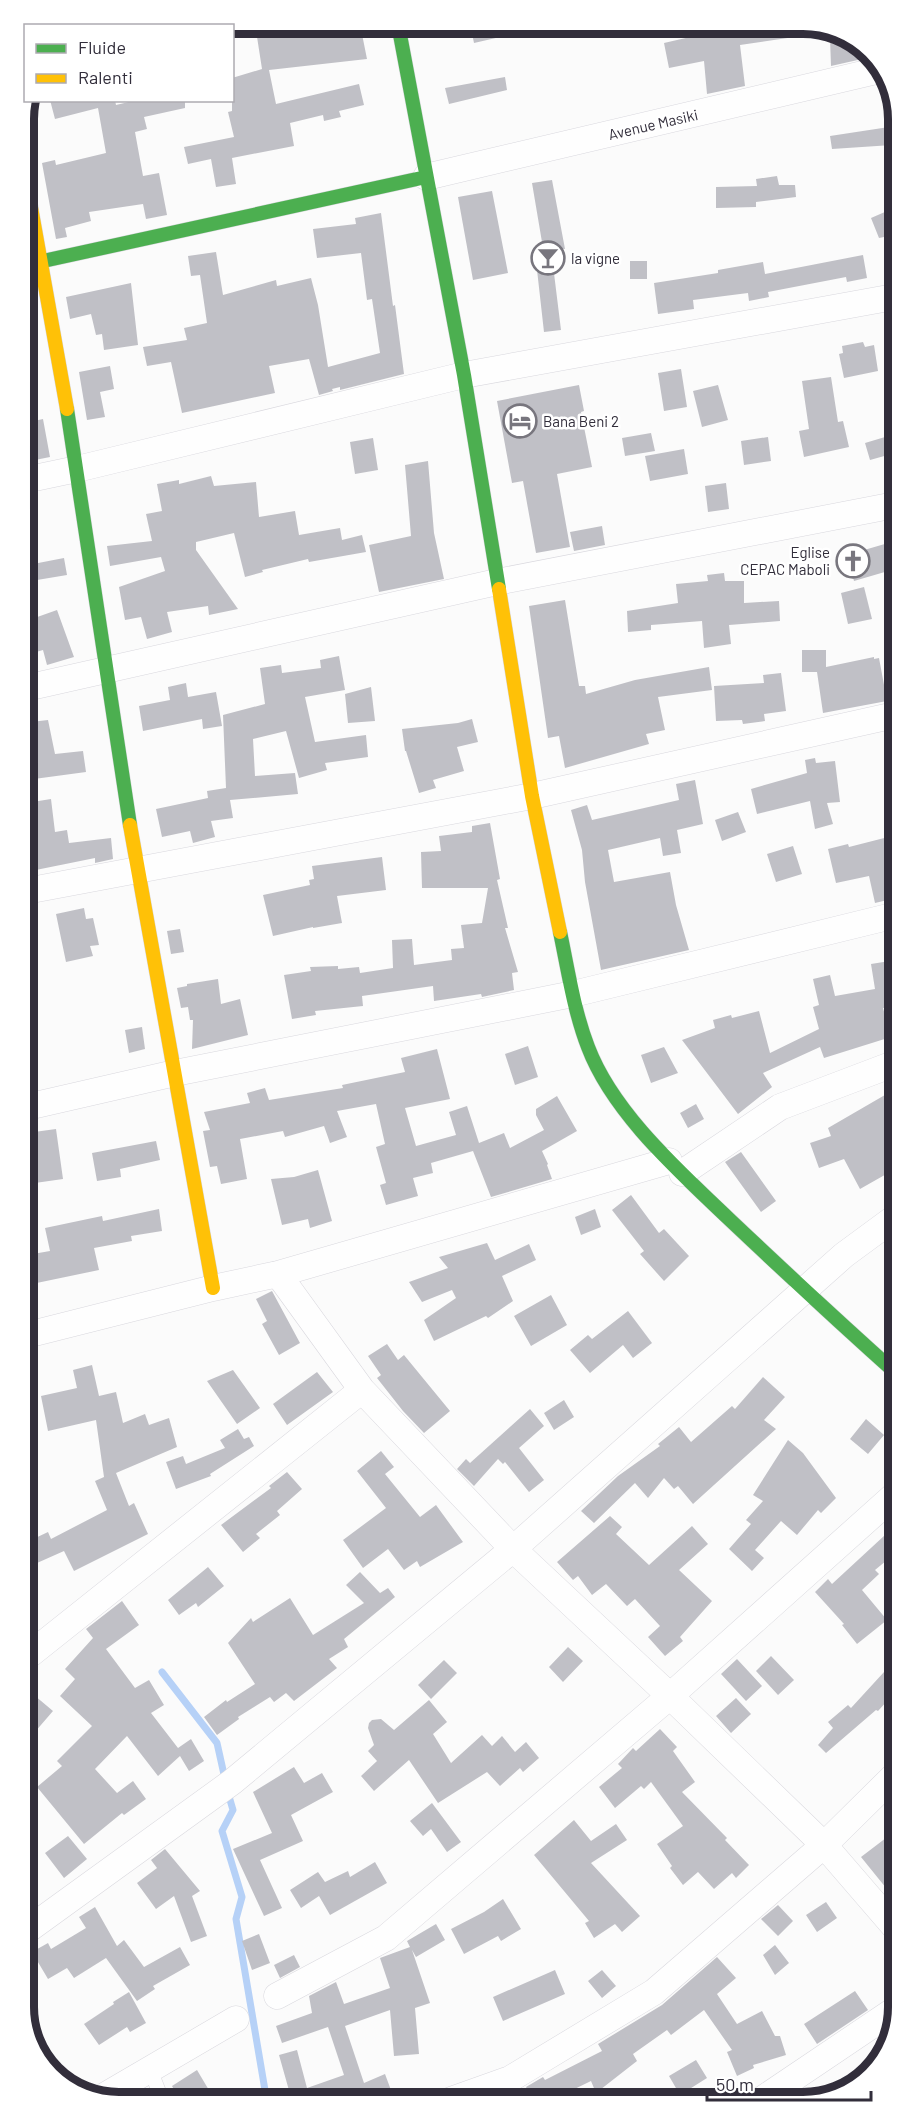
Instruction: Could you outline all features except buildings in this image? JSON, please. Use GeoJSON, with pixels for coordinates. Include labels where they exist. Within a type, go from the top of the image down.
{"type":"FeatureCollection","features":[{"type":"Feature","properties":{"kind":"main road"},"geometry":{"type":"LineString","coordinates":[[400,34],[464,375],[531,796],[573,994],[588,1048],[613,1096],[676,1167],[888,1366]]}},
{"type":"Feature","properties":{"kind":"main road"},"geometry":{"type":"LineString","coordinates":[[35,262],[426,177]]}},
{"type":"Feature","properties":{"kind":"main road"},"geometry":{"type":"LineString","coordinates":[[35,232],[77,469],[109,670],[136,869],[213,1288]]}},
{"type":"Feature","properties":{"kind":"street","name":"Avenue Masiki"},"geometry":{"type":"LineString","coordinates":[[426,177],[873,72]]}},
{"type":"Feature","properties":{"kind":"street"},"geometry":{"type":"LineString","coordinates":[[35,478],[464,375],[888,298]]}},
{"type":"Feature","properties":{"kind":"street"},"geometry":{"type":"LineString","coordinates":[[35,686],[497,582],[888,506]]}},
{"type":"Feature","properties":{"kind":"street"},"geometry":{"type":"LineString","coordinates":[[35,889],[531,796],[888,717]]}},
{"type":"Feature","properties":{"kind":"street"},"geometry":{"type":"LineString","coordinates":[[35,1105],[175,1073],[573,994],[888,917]]}},
{"type":"Feature","properties":{"kind":"street"},"geometry":{"type":"LineString","coordinates":[[35,1333],[278,1274],[676,1167],[780,1107],[888,1066]]}},
{"type":"Feature","properties":{"kind":"street"},"geometry":{"type":"LineString","coordinates":[[35,1925],[227,1786],[513,1549],[844,1255],[888,1223]]}},
{"type":"Feature","properties":{"kind":"street"},"geometry":{"type":"LineString","coordinates":[[278,1274],[362,1390],[513,1549],[824,1845],[888,1919]]}},
{"type":"Feature","properties":{"kind":"street"},"geometry":{"type":"LineString","coordinates":[[35,1650],[362,1390]]}},
{"type":"Feature","properties":{"kind":"street"},"geometry":{"type":"LineString","coordinates":[[277,1996],[386,1938],[670,1696],[888,1501]]}},
{"type":"Feature","properties":{"kind":"street"},"geometry":{"type":"LineString","coordinates":[[473,2092],[510,2079],[654,1992],[824,1845],[888,1782]]}},
{"type":"Feature","properties":{"kind":"street"},"geometry":{"type":"LineString","coordinates":[[773,2092],[888,2015]]}},
{"type":"Feature","properties":{"kind":"street"},"geometry":{"type":"LineString","coordinates":[[112,2092],[236,2019]]}},
{"type":"Feature","properties":{"kind":"lane"},"geometry":{"type":"LineString","coordinates":[[884,1362],[888,1360]]}},
{"type":"Feature","properties":{"kind":"lane"},"geometry":{"type":"LineString","coordinates":[[150,2069],[159,2092]]}},
{"type":"Feature","properties":{"kind":"waterway"},"geometry":{"type":"LineString","coordinates":[[162,1672],[217,1743],[225,1779]]}},
{"type":"Feature","properties":{"kind":"waterway"},"geometry":{"type":"LineString","coordinates":[[228,1793],[233,1810],[222,1831],[242,1897],[236,1919],[265,2092]]}},
{"type":"Feature","properties":{"kind":"traffic: fast"},"geometry":{"type":"LineString","coordinates":[[400,34],[464,375],[499,589]]}},
{"type":"Feature","properties":{"kind":"traffic: fast"},"geometry":{"type":"LineString","coordinates":[[35,263],[426,177]]}},
{"type":"Feature","properties":{"kind":"traffic: fast"},"geometry":{"type":"LineString","coordinates":[[67,409],[130,825]]}},
{"type":"Feature","properties":{"kind":"traffic: fast"},"geometry":{"type":"LineString","coordinates":[[560,932],[575,1005],[588,1047],[599,1071],[630,1118],[689,1181],[888,1366]]}},
{"type":"Feature","properties":{"kind":"traffic: slow"},"geometry":{"type":"LineString","coordinates":[[35,230],[67,409]]}},
{"type":"Feature","properties":{"kind":"traffic: slow"},"geometry":{"type":"LineString","coordinates":[[499,589],[532,796],[560,932]]}},
{"type":"Feature","properties":{"kind":"traffic: slow"},"geometry":{"type":"LineString","coordinates":[[130,825],[213,1288]]}},
{"type":"Feature","properties":{"kind":"place","name":"la vigne"},"geometry":{"type":"Point","coordinates":[548,258]}},
{"type":"Feature","properties":{"kind":"place","name":"Bana Beni 2"},"geometry":{"type":"Point","coordinates":[520,421]}},
{"type":"Feature","properties":{"kind":"place","name":"Eglise CEPAC Maboli"},"geometry":{"type":"Point","coordinates":[853,561]}}]}
